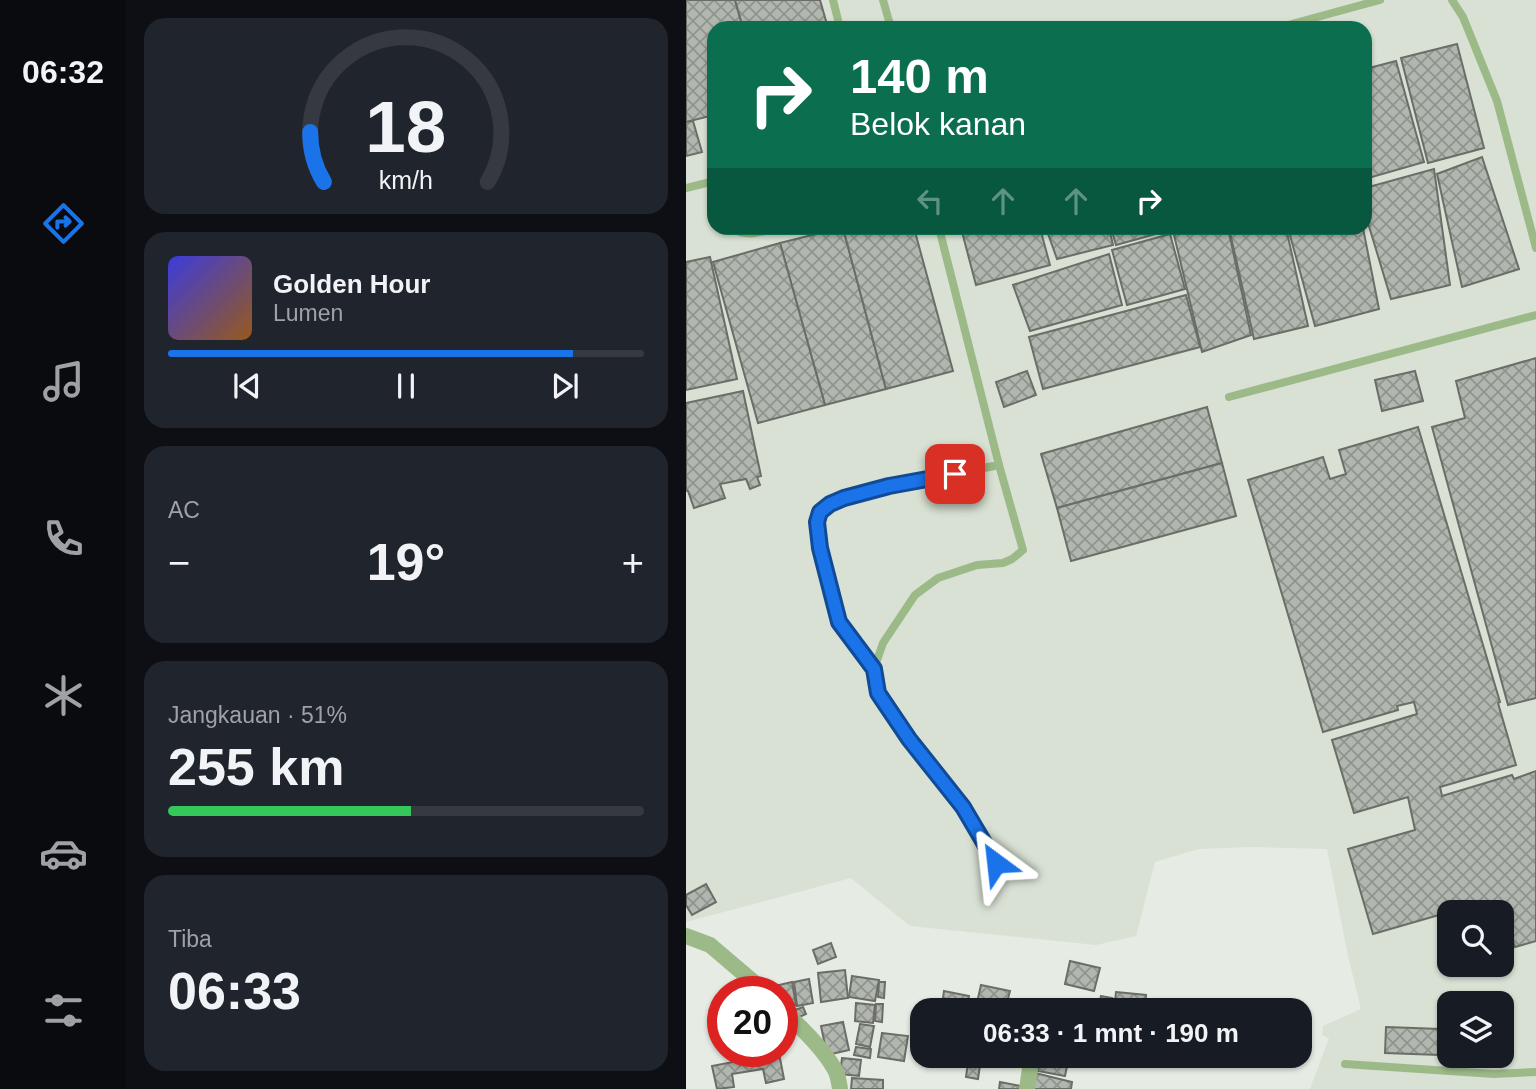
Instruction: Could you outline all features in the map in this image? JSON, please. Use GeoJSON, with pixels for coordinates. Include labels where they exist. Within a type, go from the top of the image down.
{"type":"FeatureCollection","features":[{"type":"Feature","properties":{"kind":"street"},"geometry":{"type":"LineString","coordinates":[[686,936],[710,945],[746,976]]}},
{"type":"Feature","properties":{"kind":"street"},"geometry":{"type":"LineString","coordinates":[[798,1025],[833,1066],[841,1089]]}},
{"type":"Feature","properties":{"kind":"street"},"geometry":{"type":"LineString","coordinates":[[1027,1089],[1030,1068]]}},
{"type":"Feature","properties":{"kind":"lane"},"geometry":{"type":"LineString","coordinates":[[832,0],[838,21]]}},
{"type":"Feature","properties":{"kind":"lane"},"geometry":{"type":"LineString","coordinates":[[883,0],[889,21]]}},
{"type":"Feature","properties":{"kind":"lane"},"geometry":{"type":"LineString","coordinates":[[1303,21],[1380,0]]}},
{"type":"Feature","properties":{"kind":"lane"},"geometry":{"type":"LineString","coordinates":[[1452,0],[1462,17],[1497,101],[1536,248]]}},
{"type":"Feature","properties":{"kind":"lane"},"geometry":{"type":"LineString","coordinates":[[686,188],[707,183]]}},
{"type":"Feature","properties":{"kind":"lane"},"geometry":{"type":"LineString","coordinates":[[874,669],[883,643],[915,595],[938,578],[977,565],[1003,562],[1023,551],[941,235]]}},
{"type":"Feature","properties":{"kind":"lane"},"geometry":{"type":"LineString","coordinates":[[1229,397],[1536,315]]}},
{"type":"Feature","properties":{"kind":"lane"},"geometry":{"type":"LineString","coordinates":[[996,863],[963,807],[909,739],[878,693],[874,669],[839,622],[820,548],[817,522],[820,512],[844,498],[889,486],[999,465]]}},
{"type":"Feature","properties":{"kind":"lane"},"geometry":{"type":"LineString","coordinates":[[1345,1064],[1493,1074],[1536,1072]]}},
{"type":"Feature","properties":{"kind":"shaded area"},"geometry":{"type":"Polygon","coordinates":[[[686,0],[1536,0],[1536,1089],[1310,1089],[1329,1038],[1322,1035],[1323,1026],[1361,1009],[1327,849],[1198,849],[1155,862],[1136,936],[1096,945],[910,926],[851,878],[686,922],[686,0]]]}},
{"type":"Feature","properties":{"kind":"building"},"geometry":{"type":"Polygon","coordinates":[[[686,0],[735,0],[741,21],[707,21],[707,117],[686,122],[686,0]]]}},
{"type":"Feature","properties":{"kind":"building"},"geometry":{"type":"Polygon","coordinates":[[[735,0],[820,0],[826,21],[741,21],[735,0]]]}},
{"type":"Feature","properties":{"kind":"building"},"geometry":{"type":"Polygon","coordinates":[[[1457,44],[1484,148],[1428,163],[1401,58],[1457,44]]]}},
{"type":"Feature","properties":{"kind":"building"},"geometry":{"type":"Polygon","coordinates":[[[1396,61],[1424,162],[1372,177],[1372,67],[1396,61]]]}},
{"type":"Feature","properties":{"kind":"building"},"geometry":{"type":"Polygon","coordinates":[[[693,121],[702,152],[686,156],[686,122],[693,121]]]}},
{"type":"Feature","properties":{"kind":"building"},"geometry":{"type":"Polygon","coordinates":[[[1482,157],[1519,269],[1462,287],[1437,174],[1482,157]]]}},
{"type":"Feature","properties":{"kind":"building"},"geometry":{"type":"Polygon","coordinates":[[[1434,169],[1450,285],[1391,299],[1372,235],[1372,186],[1434,169]]]}},
{"type":"Feature","properties":{"kind":"building"},"geometry":{"type":"Polygon","coordinates":[[[812,235],[845,235],[886,389],[825,405],[780,243],[812,235]]]}},
{"type":"Feature","properties":{"kind":"building"},"geometry":{"type":"Polygon","coordinates":[[[845,235],[916,235],[953,371],[886,389],[845,235]]]}},
{"type":"Feature","properties":{"kind":"building"},"geometry":{"type":"Polygon","coordinates":[[[963,235],[1042,235],[1050,265],[976,285],[963,235]]]}},
{"type":"Feature","properties":{"kind":"building"},"geometry":{"type":"Polygon","coordinates":[[[1048,235],[1111,235],[1113,245],[1057,259],[1048,235]]]}},
{"type":"Feature","properties":{"kind":"building"},"geometry":{"type":"Polygon","coordinates":[[[1113,235],[1152,235],[1116,245],[1113,235]]]}},
{"type":"Feature","properties":{"kind":"building"},"geometry":{"type":"Polygon","coordinates":[[[1170,235],[1185,289],[1127,305],[1112,250],[1170,235]]]}},
{"type":"Feature","properties":{"kind":"building"},"geometry":{"type":"Polygon","coordinates":[[[1174,235],[1230,235],[1251,335],[1202,352],[1174,235]]]}},
{"type":"Feature","properties":{"kind":"building"},"geometry":{"type":"Polygon","coordinates":[[[1231,235],[1288,235],[1308,326],[1254,339],[1231,235]]]}},
{"type":"Feature","properties":{"kind":"building"},"geometry":{"type":"Polygon","coordinates":[[[1290,235],[1364,235],[1379,309],[1315,326],[1290,235]]]}},
{"type":"Feature","properties":{"kind":"building"},"geometry":{"type":"Polygon","coordinates":[[[780,243],[825,405],[758,423],[713,262],[780,243]]]}},
{"type":"Feature","properties":{"kind":"building"},"geometry":{"type":"Polygon","coordinates":[[[1109,254],[1122,305],[1030,331],[1013,285],[1109,254]]]}},
{"type":"Feature","properties":{"kind":"building"},"geometry":{"type":"Polygon","coordinates":[[[710,257],[737,379],[686,390],[686,262],[710,257]]]}},
{"type":"Feature","properties":{"kind":"building"},"geometry":{"type":"Polygon","coordinates":[[[1186,295],[1200,347],[1043,389],[1029,337],[1186,295]]]}},
{"type":"Feature","properties":{"kind":"building"},"geometry":{"type":"Polygon","coordinates":[[[1536,358],[1536,698],[1508,705],[1432,427],[1465,418],[1456,381],[1536,358]]]}},
{"type":"Feature","properties":{"kind":"building"},"geometry":{"type":"Polygon","coordinates":[[[1027,371],[1036,395],[1004,407],[996,382],[1027,371]]]}},
{"type":"Feature","properties":{"kind":"building"},"geometry":{"type":"Polygon","coordinates":[[[1415,371],[1423,401],[1382,411],[1375,380],[1415,371]]]}},
{"type":"Feature","properties":{"kind":"building"},"geometry":{"type":"Polygon","coordinates":[[[743,391],[761,476],[757,477],[760,485],[750,489],[746,479],[720,484],[725,498],[694,508],[686,489],[686,403],[743,391]]]}},
{"type":"Feature","properties":{"kind":"building"},"geometry":{"type":"Polygon","coordinates":[[[1207,407],[1222,463],[1057,508],[1041,454],[1207,407]]]}},
{"type":"Feature","properties":{"kind":"building"},"geometry":{"type":"Polygon","coordinates":[[[1418,427],[1500,702],[1498,703],[1516,765],[1440,787],[1442,796],[1512,775],[1514,779],[1536,771],[1536,941],[1515,947],[1514,900],[1437,900],[1437,916],[1373,934],[1348,849],[1415,830],[1408,797],[1354,813],[1332,740],[1417,714],[1414,702],[1397,706],[1398,710],[1323,732],[1248,480],[1323,457],[1330,479],[1346,474],[1339,450],[1418,427]]]}},
{"type":"Feature","properties":{"kind":"building"},"geometry":{"type":"Polygon","coordinates":[[[1222,463],[1236,516],[1071,561],[1057,508],[1222,463]]]}},
{"type":"Feature","properties":{"kind":"building"},"geometry":{"type":"Polygon","coordinates":[[[706,884],[716,902],[692,915],[686,905],[686,895],[706,884]]]}},
{"type":"Feature","properties":{"kind":"building"},"geometry":{"type":"Polygon","coordinates":[[[831,943],[836,957],[818,964],[813,950],[831,943]]]}},
{"type":"Feature","properties":{"kind":"building"},"geometry":{"type":"Polygon","coordinates":[[[1070,961],[1100,968],[1094,991],[1065,984],[1070,961]]]}},
{"type":"Feature","properties":{"kind":"building"},"geometry":{"type":"Polygon","coordinates":[[[845,970],[848,998],[821,1002],[818,973],[845,970]]]}},
{"type":"Feature","properties":{"kind":"building"},"geometry":{"type":"Polygon","coordinates":[[[852,976],[879,980],[875,1001],[849,997],[852,976]]]}},
{"type":"Feature","properties":{"kind":"building"},"geometry":{"type":"Polygon","coordinates":[[[809,979],[813,1003],[798,1006],[798,981],[809,979]]]}},
{"type":"Feature","properties":{"kind":"building"},"geometry":{"type":"Polygon","coordinates":[[[879,982],[885,982],[884,998],[878,997],[879,982]]]}},
{"type":"Feature","properties":{"kind":"building"},"geometry":{"type":"Polygon","coordinates":[[[981,985],[1010,991],[1008,998],[978,998],[981,985]]]}},
{"type":"Feature","properties":{"kind":"building"},"geometry":{"type":"Polygon","coordinates":[[[944,991],[969,996],[968,998],[943,998],[944,991]]]}},
{"type":"Feature","properties":{"kind":"building"},"geometry":{"type":"Polygon","coordinates":[[[1116,992],[1146,995],[1146,998],[1115,998],[1116,992]]]}},
{"type":"Feature","properties":{"kind":"building"},"geometry":{"type":"Polygon","coordinates":[[[856,1003],[875,1005],[873,1023],[855,1021],[856,1003]]]}},
{"type":"Feature","properties":{"kind":"building"},"geometry":{"type":"Polygon","coordinates":[[[876,1004],[883,1004],[882,1022],[875,1021],[876,1004]]]}},
{"type":"Feature","properties":{"kind":"building"},"geometry":{"type":"Polygon","coordinates":[[[803,1007],[806,1014],[798,1018],[798,1009],[803,1007]]]}},
{"type":"Feature","properties":{"kind":"building"},"geometry":{"type":"Polygon","coordinates":[[[843,1022],[849,1050],[827,1055],[821,1026],[843,1022]]]}},
{"type":"Feature","properties":{"kind":"building"},"geometry":{"type":"Polygon","coordinates":[[[860,1024],[874,1026],[870,1047],[856,1044],[860,1024]]]}},
{"type":"Feature","properties":{"kind":"building"},"geometry":{"type":"Polygon","coordinates":[[[1386,1027],[1437,1029],[1437,1055],[1385,1053],[1386,1027]]]}},
{"type":"Feature","properties":{"kind":"building"},"geometry":{"type":"Polygon","coordinates":[[[882,1033],[908,1036],[904,1061],[878,1057],[882,1033]]]}},
{"type":"Feature","properties":{"kind":"building"},"geometry":{"type":"Polygon","coordinates":[[[856,1047],[871,1049],[870,1058],[854,1055],[856,1047]]]}},
{"type":"Feature","properties":{"kind":"building"},"geometry":{"type":"Polygon","coordinates":[[[842,1058],[861,1060],[859,1076],[840,1074],[842,1058]]]}},
{"type":"Feature","properties":{"kind":"building"},"geometry":{"type":"Polygon","coordinates":[[[712,1067],[782,1067],[784,1079],[766,1083],[763,1069],[732,1074],[734,1087],[717,1089],[712,1067]]]}},
{"type":"Feature","properties":{"kind":"building"},"geometry":{"type":"Polygon","coordinates":[[[967,1068],[980,1068],[978,1079],[966,1077],[967,1068]]]}},
{"type":"Feature","properties":{"kind":"building"},"geometry":{"type":"Polygon","coordinates":[[[1039,1068],[1067,1068],[1065,1076],[1038,1071],[1039,1068]]]}},
{"type":"Feature","properties":{"kind":"building"},"geometry":{"type":"Polygon","coordinates":[[[1035,1073],[1072,1082],[1071,1089],[1031,1089],[1035,1073]]]}},
{"type":"Feature","properties":{"kind":"building"},"geometry":{"type":"Polygon","coordinates":[[[852,1078],[883,1080],[883,1089],[851,1089],[852,1078]]]}},
{"type":"Feature","properties":{"kind":"building"},"geometry":{"type":"Polygon","coordinates":[[[1000,1082],[1021,1086],[1021,1089],[999,1089],[1000,1082]]]}},
{"type":"Feature","properties":{"kind":"route"},"geometry":{"type":"LineString","coordinates":[[955,474],[889,486],[844,498],[820,512],[817,522],[820,548],[839,622],[874,669],[878,693],[909,739],[963,807],[996,863]]}}]}
